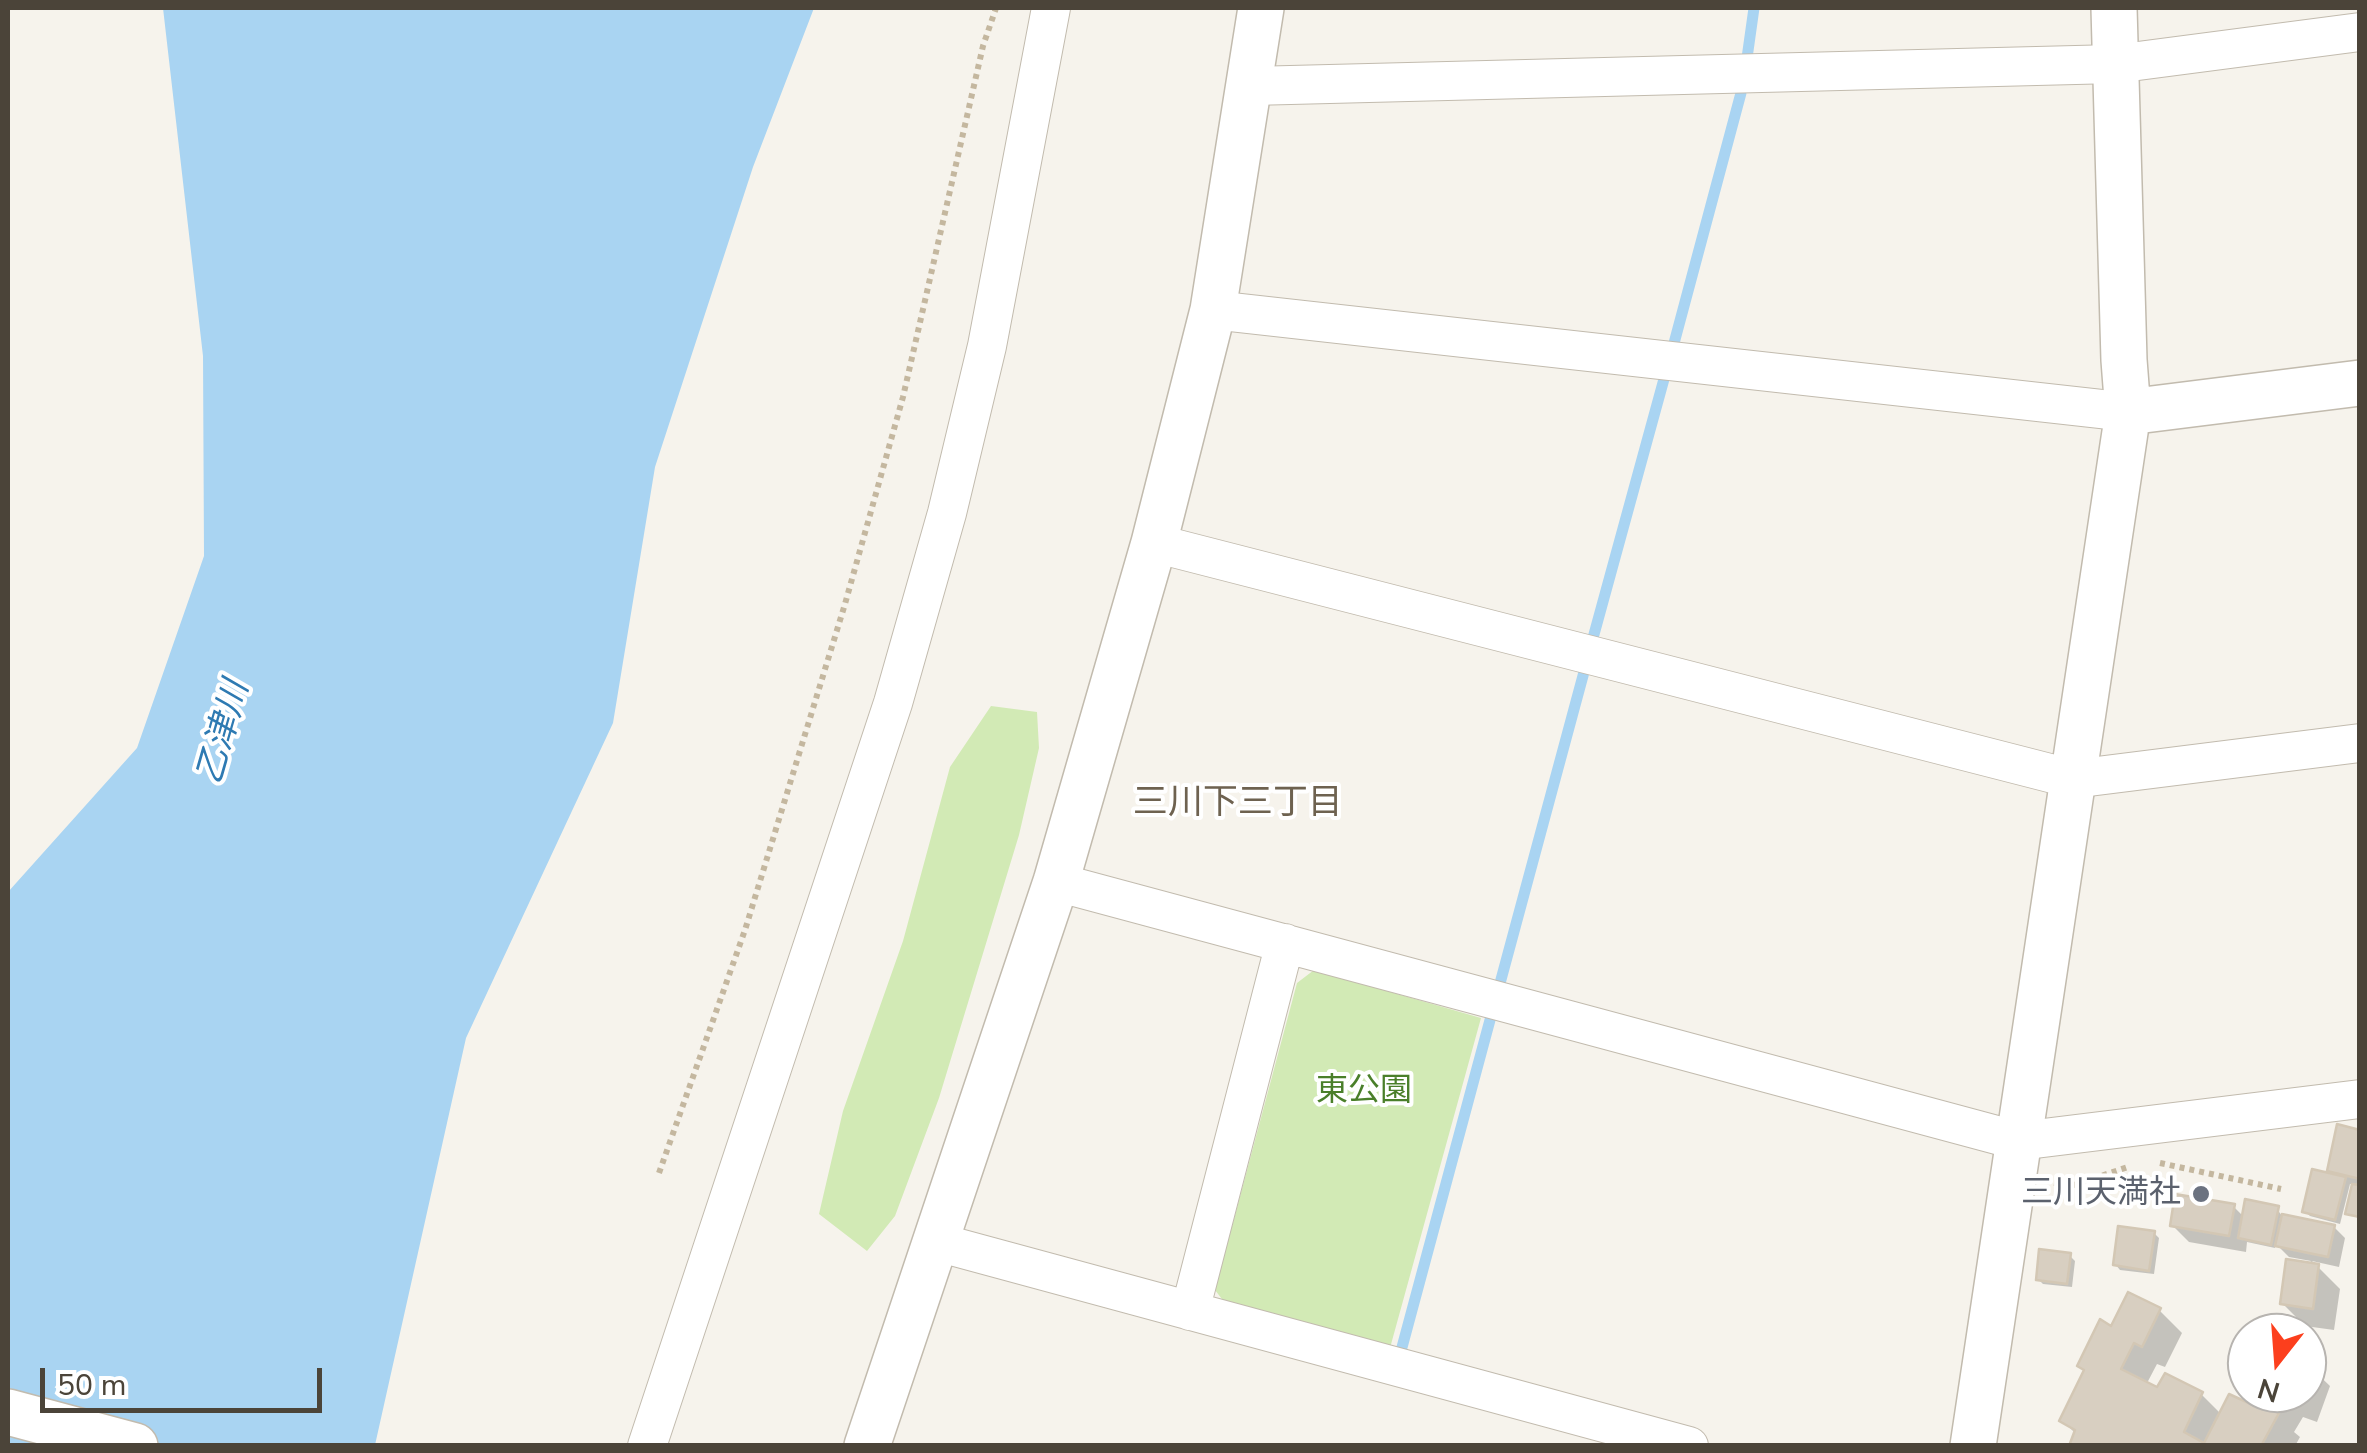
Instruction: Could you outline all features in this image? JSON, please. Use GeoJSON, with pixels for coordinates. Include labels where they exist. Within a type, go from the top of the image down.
{"type":"FeatureCollection","features":[{"type":"Feature","properties":{"kind":"street"},"geometry":{"type":"LineString","coordinates":[[647,1446],[893,702],[931,570],[988,346],[1051,8]]}},
{"type":"Feature","properties":{"kind":"street"},"geometry":{"type":"LineString","coordinates":[[867,1446],[1056,882],[1154,543],[1213,310],[1261,8]]}},
{"type":"Feature","properties":{"kind":"street"},"geometry":{"type":"LineString","coordinates":[[1973,1446],[2128,412],[2114,8]]}},
{"type":"Feature","properties":{"kind":"street"},"geometry":{"type":"LineString","coordinates":[[1251,86],[2116,64],[2360,32]]}},
{"type":"Feature","properties":{"kind":"street"},"geometry":{"type":"LineString","coordinates":[[1213,310],[2128,412],[2360,383]]}},
{"type":"Feature","properties":{"kind":"street"},"geometry":{"type":"LineString","coordinates":[[1154,543],[2074,780],[2360,743]]}},
{"type":"Feature","properties":{"kind":"street"},"geometry":{"type":"LineString","coordinates":[[1056,882],[2019,1142],[2360,1099]]}},
{"type":"Feature","properties":{"kind":"street"},"geometry":{"type":"LineString","coordinates":[[1190,1311],[1285,943]]}},
{"type":"Feature","properties":{"kind":"street"},"geometry":{"type":"LineString","coordinates":[[934,1242],[1690,1446]]}},
{"type":"Feature","properties":{"kind":"street"},"geometry":{"type":"LineString","coordinates":[[8,1412],[135,1446]]}},
{"type":"Feature","properties":{"kind":"path"},"geometry":{"type":"LineString","coordinates":[[659,1173],[745,930],[850,585],[903,397],[982,46],[996,8]]}},
{"type":"Feature","properties":{"kind":"path"},"geometry":{"type":"LineString","coordinates":[[2044,1181],[2074,1185],[2131,1166],[2157,1163],[2281,1189]]}},
{"type":"Feature","properties":{"kind":"green space"},"geometry":{"type":"Polygon","coordinates":[[[991,706],[1037,712],[1039,748],[1019,835],[939,1098],[895,1216],[867,1251],[819,1214],[843,1111],[903,941],[950,767],[991,706]]]}},
{"type":"Feature","properties":{"kind":"green space","name":"東公園"},"geometry":{"type":"Polygon","coordinates":[[[1314,970],[1481,1018],[1390,1348],[1225,1303],[1215,1290],[1297,983],[1314,970]]]}},
{"type":"Feature","properties":{"kind":"water","name":"乙津川"},"geometry":{"type":"Polygon","coordinates":[[[163,8],[814,8],[753,167],[655,467],[613,723],[466,1038],[375,1445],[8,1446],[8,892],[137,748],[204,556],[203,356],[163,8]]]}},
{"type":"Feature","properties":{"kind":"building"},"geometry":{"type":"Polygon","coordinates":[[[2337,1124],[2360,1130],[2360,1179],[2327,1171],[2337,1124]]]}},
{"type":"Feature","properties":{"kind":"building"},"geometry":{"type":"Polygon","coordinates":[[[2312,1169],[2346,1177],[2335,1220],[2302,1212],[2312,1169]]]}},
{"type":"Feature","properties":{"kind":"building"},"geometry":{"type":"Polygon","coordinates":[[[2352,1184],[2360,1185],[2360,1217],[2345,1214],[2352,1184]]]}},
{"type":"Feature","properties":{"kind":"building"},"geometry":{"type":"Polygon","coordinates":[[[2175,1194],[2235,1204],[2229,1236],[2170,1226],[2175,1194]]]}},
{"type":"Feature","properties":{"kind":"building"},"geometry":{"type":"Polygon","coordinates":[[[2245,1199],[2279,1206],[2271,1245],[2238,1238],[2245,1199]]]}},
{"type":"Feature","properties":{"kind":"building"},"geometry":{"type":"Polygon","coordinates":[[[2282,1214],[2335,1225],[2328,1257],[2275,1246],[2282,1214]]]}},
{"type":"Feature","properties":{"kind":"building"},"geometry":{"type":"Polygon","coordinates":[[[2118,1226],[2155,1231],[2149,1271],[2113,1265],[2118,1226]]]}},
{"type":"Feature","properties":{"kind":"building"},"geometry":{"type":"Polygon","coordinates":[[[2039,1249],[2071,1253],[2067,1284],[2036,1280],[2039,1249]]]}},
{"type":"Feature","properties":{"kind":"building"},"geometry":{"type":"Polygon","coordinates":[[[2286,1259],[2319,1264],[2313,1309],[2280,1304],[2286,1259]]]}},
{"type":"Feature","properties":{"kind":"building"},"geometry":{"type":"Polygon","coordinates":[[[2128,1292],[2161,1308],[2142,1347],[2134,1343],[2121,1369],[2157,1387],[2165,1373],[2203,1392],[2184,1432],[2204,1443],[2227,1398],[2227,1413],[2279,1413],[2261,1446],[2069,1446],[2075,1430],[2059,1421],[2084,1370],[2077,1366],[2100,1319],[2111,1326],[2128,1292]]]}},
{"type":"Feature","properties":{"kind":"waterway"},"geometry":{"type":"LineString","coordinates":[[1747,58],[1754,8]]}},
{"type":"Feature","properties":{"kind":"waterway"},"geometry":{"type":"LineString","coordinates":[[1673,347],[1741,93]]}},
{"type":"Feature","properties":{"kind":"waterway"},"geometry":{"type":"LineString","coordinates":[[1593,638],[1664,379]]}},
{"type":"Feature","properties":{"kind":"waterway"},"geometry":{"type":"LineString","coordinates":[[1499,987],[1584,672]]}},
{"type":"Feature","properties":{"kind":"waterway"},"geometry":{"type":"LineString","coordinates":[[1401,1351],[1490,1020]]}},
{"type":"Feature","properties":{"kind":"place","name":"三川天満社"},"geometry":{"type":"Point","coordinates":[2201,1194]}},
{"type":"Feature","properties":{"kind":"district","name":"三川下三丁目"},"geometry":{"type":"Point","coordinates":[1238,805]}}]}
